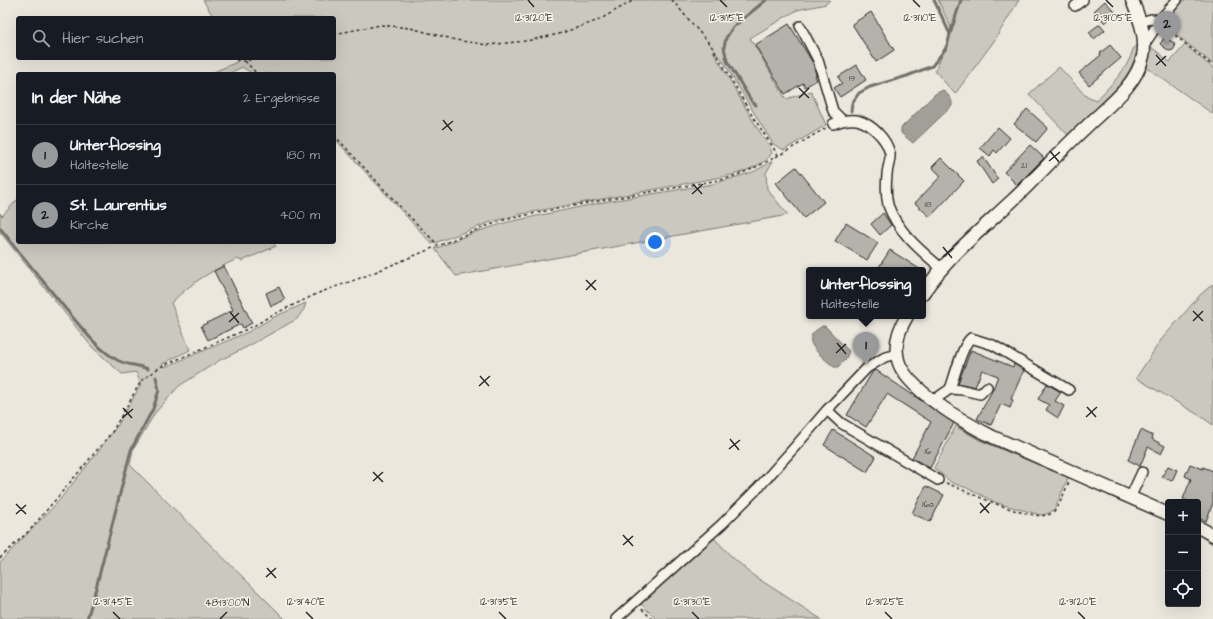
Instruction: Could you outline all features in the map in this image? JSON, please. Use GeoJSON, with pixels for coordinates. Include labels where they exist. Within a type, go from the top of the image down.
{"type":"FeatureCollection","features":[{"type":"Feature","properties":{"kind":"main road"},"geometry":{"type":"LineString","coordinates":[[926,289],[941,268],[973,236],[1015,199],[1124,90],[1139,69],[1143,57],[1144,45],[1140,22],[1132,0]]}},
{"type":"Feature","properties":{"kind":"main road"},"geometry":{"type":"LineString","coordinates":[[906,319],[899,332],[896,347],[900,366],[916,386],[934,400],[976,428],[1073,473],[1165,513]]}},
{"type":"Feature","properties":{"kind":"main road"},"geometry":{"type":"LineString","coordinates":[[1201,529],[1213,535]]}},
{"type":"Feature","properties":{"kind":"street"},"geometry":{"type":"LineString","coordinates":[[1075,6],[1083,0]]}},
{"type":"Feature","properties":{"kind":"street"},"geometry":{"type":"LineString","coordinates":[[1144,45],[1160,20],[1177,0]]}},
{"type":"Feature","properties":{"kind":"street"},"geometry":{"type":"LineString","coordinates":[[1140,22],[1151,19],[1160,20]]}},
{"type":"Feature","properties":{"kind":"street"},"geometry":{"type":"LineString","coordinates":[[800,26],[818,60],[833,111],[842,120]]}},
{"type":"Feature","properties":{"kind":"street"},"geometry":{"type":"LineString","coordinates":[[833,124],[842,120],[857,120],[879,134],[886,142],[890,154],[887,176],[887,197],[889,206],[908,238],[941,268]]}},
{"type":"Feature","properties":{"kind":"street"},"geometry":{"type":"LineString","coordinates":[[934,400],[950,389],[964,348],[971,338],[994,345],[1070,390]]}},
{"type":"Feature","properties":{"kind":"street"},"geometry":{"type":"LineString","coordinates":[[616,619],[722,524],[788,455],[827,410],[867,368],[885,357],[897,354]]}},
{"type":"Feature","properties":{"kind":"street"},"geometry":{"type":"LineString","coordinates":[[950,389],[980,394],[987,387]]}},
{"type":"Feature","properties":{"kind":"street"},"geometry":{"type":"LineString","coordinates":[[827,410],[841,423],[938,480]]}},
{"type":"Feature","properties":{"kind":"street"},"geometry":{"type":"LineString","coordinates":[[1130,498],[1142,472]]}},
{"type":"Feature","properties":{"kind":"path"},"geometry":{"type":"LineString","coordinates":[[336,34],[381,25],[410,28],[456,40],[487,45],[511,43],[559,34],[599,20],[634,0]]}},
{"type":"Feature","properties":{"kind":"path"},"geometry":{"type":"LineString","coordinates":[[672,0],[713,48],[750,112],[778,155]]}},
{"type":"Feature","properties":{"kind":"path"},"geometry":{"type":"LineString","coordinates":[[1160,20],[1168,30],[1213,66]]}},
{"type":"Feature","properties":{"kind":"path"},"geometry":{"type":"LineString","coordinates":[[236,60],[249,60]]}},
{"type":"Feature","properties":{"kind":"path"},"geometry":{"type":"LineString","coordinates":[[245,61],[255,72]]}},
{"type":"Feature","properties":{"kind":"path"},"geometry":{"type":"LineString","coordinates":[[0,558],[30,530],[112,432],[141,381],[160,367],[252,327],[272,315],[321,292],[362,277],[481,228],[504,220],[587,202],[725,179],[743,174],[759,167],[833,124]]}},
{"type":"Feature","properties":{"kind":"path"},"geometry":{"type":"LineString","coordinates":[[336,137],[404,211],[438,245]]}},
{"type":"Feature","properties":{"kind":"path"},"geometry":{"type":"LineString","coordinates":[[938,480],[969,491],[1002,506],[1024,513],[1046,516],[1053,513],[1056,509],[1073,473]]}},
{"type":"Feature","properties":{"kind":"path"},"geometry":{"type":"LineString","coordinates":[[635,602],[652,619]]}},
{"type":"Feature","properties":{"kind":"shaded area"},"geometry":{"type":"Polygon","coordinates":[[[203,0],[830,0],[826,4],[797,10],[750,38],[786,99],[811,91],[826,125],[784,150],[773,144],[721,58],[713,51],[756,126],[770,147],[772,153],[765,161],[743,172],[732,175],[521,214],[491,222],[432,244],[336,140],[336,72],[250,72],[242,67],[232,72],[214,72],[237,62],[236,60],[336,60],[336,16],[213,16],[203,0]]]}},
{"type":"Feature","properties":{"kind":"shaded area"},"geometry":{"type":"Polygon","coordinates":[[[938,0],[1019,0],[994,41],[955,94],[935,71],[952,30],[938,0]]]}},
{"type":"Feature","properties":{"kind":"shaded area"},"geometry":{"type":"Polygon","coordinates":[[[1184,0],[1213,0],[1213,64],[1168,28],[1167,23],[1172,14],[1184,0]]]}},
{"type":"Feature","properties":{"kind":"shaded area"},"geometry":{"type":"Polygon","coordinates":[[[1139,44],[1129,72],[1121,84],[1101,106],[1068,135],[1029,94],[1059,67],[1087,97],[1096,101],[1123,70],[1131,57],[1133,49],[1139,44]]]}},
{"type":"Feature","properties":{"kind":"shaded area"},"geometry":{"type":"Polygon","coordinates":[[[1185,45],[1213,68],[1213,114],[1146,67],[1150,46],[1170,62],[1185,45]]]}},
{"type":"Feature","properties":{"kind":"shaded area"},"geometry":{"type":"Polygon","coordinates":[[[943,90],[951,98],[952,106],[913,143],[901,133],[901,128],[935,94],[943,90]]]}},
{"type":"Feature","properties":{"kind":"shaded area"},"geometry":{"type":"Polygon","coordinates":[[[773,161],[766,173],[767,189],[788,215],[456,276],[435,249],[473,233],[508,222],[604,202],[713,184],[753,172],[773,161]]]}},
{"type":"Feature","properties":{"kind":"shaded area"},"geometry":{"type":"Polygon","coordinates":[[[16,201],[16,244],[274,244],[276,246],[242,261],[237,259],[218,268],[194,283],[171,303],[190,350],[162,364],[165,367],[248,332],[274,317],[306,303],[304,309],[297,319],[220,360],[179,386],[155,413],[133,450],[130,465],[285,619],[0,619],[0,562],[57,503],[97,453],[118,425],[141,384],[136,372],[122,374],[92,347],[0,232],[0,213],[2,216],[16,201]]]}},
{"type":"Feature","properties":{"kind":"shaded area"},"geometry":{"type":"Polygon","coordinates":[[[1213,284],[1213,425],[1136,378],[1161,340],[1201,294],[1213,284]]]}},
{"type":"Feature","properties":{"kind":"shaded area"},"geometry":{"type":"Polygon","coordinates":[[[822,326],[825,326],[849,351],[846,359],[838,367],[834,367],[818,353],[812,345],[812,335],[822,326]]]}},
{"type":"Feature","properties":{"kind":"shaded area"},"geometry":{"type":"Polygon","coordinates":[[[958,422],[970,431],[997,446],[1069,476],[1055,508],[1049,513],[1041,515],[997,503],[967,488],[952,483],[934,468],[958,422]]]}},
{"type":"Feature","properties":{"kind":"shaded area"},"geometry":{"type":"Polygon","coordinates":[[[714,538],[732,557],[754,576],[821,619],[656,619],[639,602],[714,538]]]}},
{"type":"Feature","properties":{"kind":"building"},"geometry":{"type":"Polygon","coordinates":[[[1105,1],[1116,13],[1105,23],[1094,11],[1105,1]]]}},
{"type":"Feature","properties":{"kind":"building"},"geometry":{"type":"Polygon","coordinates":[[[871,12],[894,50],[876,62],[852,24],[871,12]]]}},
{"type":"Feature","properties":{"kind":"building"},"geometry":{"type":"Polygon","coordinates":[[[789,24],[813,63],[817,80],[805,87],[803,83],[785,94],[755,45],[789,24]]]}},
{"type":"Feature","properties":{"kind":"building"},"geometry":{"type":"Polygon","coordinates":[[[1100,24],[1105,30],[1094,39],[1089,32],[1100,24]]]}},
{"type":"Feature","properties":{"kind":"building"},"geometry":{"type":"Polygon","coordinates":[[[1165,37],[1174,43],[1175,47],[1173,50],[1169,51],[1160,44],[1165,37]]]}},
{"type":"Feature","properties":{"kind":"building"},"geometry":{"type":"Polygon","coordinates":[[[1110,45],[1121,58],[1089,85],[1079,73],[1101,55],[1100,53],[1110,45]]]}},
{"type":"Feature","properties":{"kind":"building"},"geometry":{"type":"Polygon","coordinates":[[[857,65],[866,80],[840,97],[834,88],[842,83],[838,77],[857,65]]]}},
{"type":"Feature","properties":{"kind":"building"},"geometry":{"type":"Polygon","coordinates":[[[1027,109],[1048,128],[1036,142],[1014,124],[1027,109]]]}},
{"type":"Feature","properties":{"kind":"building"},"geometry":{"type":"Polygon","coordinates":[[[998,127],[1010,138],[997,153],[994,150],[990,156],[980,148],[998,127]]]}},
{"type":"Feature","properties":{"kind":"building"},"geometry":{"type":"Polygon","coordinates":[[[1030,145],[1044,158],[1017,185],[1004,172],[1030,145]]]}},
{"type":"Feature","properties":{"kind":"building"},"geometry":{"type":"Polygon","coordinates":[[[983,157],[998,179],[992,184],[977,161],[983,157]]]}},
{"type":"Feature","properties":{"kind":"building"},"geometry":{"type":"Polygon","coordinates":[[[941,158],[964,181],[930,217],[915,203],[941,176],[932,167],[941,158]]]}},
{"type":"Feature","properties":{"kind":"building"},"geometry":{"type":"Polygon","coordinates":[[[796,167],[824,202],[804,218],[776,183],[796,167]]]}},
{"type":"Feature","properties":{"kind":"building"},"geometry":{"type":"Polygon","coordinates":[[[883,213],[891,225],[880,235],[871,224],[883,213]]]}},
{"type":"Feature","properties":{"kind":"building"},"geometry":{"type":"Polygon","coordinates":[[[846,223],[878,243],[867,260],[835,241],[846,223]]]}},
{"type":"Feature","properties":{"kind":"building"},"geometry":{"type":"Polygon","coordinates":[[[890,250],[916,267],[879,267],[890,250]]]}},
{"type":"Feature","properties":{"kind":"building"},"geometry":{"type":"Polygon","coordinates":[[[224,266],[252,323],[243,328],[241,324],[208,340],[201,326],[233,310],[214,271],[224,266]]]}},
{"type":"Feature","properties":{"kind":"building"},"geometry":{"type":"Polygon","coordinates":[[[279,287],[285,300],[271,306],[266,293],[279,287]]]}},
{"type":"Feature","properties":{"kind":"building"},"geometry":{"type":"Polygon","coordinates":[[[971,350],[1013,367],[1014,364],[1024,370],[1011,399],[1013,400],[1010,408],[1001,404],[991,425],[977,419],[993,389],[998,376],[982,370],[975,387],[958,383],[971,350]]]}},
{"type":"Feature","properties":{"kind":"building"},"geometry":{"type":"Polygon","coordinates":[[[876,370],[954,423],[930,468],[912,458],[931,422],[887,394],[866,427],[847,415],[873,371],[876,370]]]}},
{"type":"Feature","properties":{"kind":"building"},"geometry":{"type":"Polygon","coordinates":[[[1047,384],[1061,392],[1055,401],[1064,406],[1058,418],[1046,410],[1049,405],[1038,399],[1047,384]]]}},
{"type":"Feature","properties":{"kind":"building"},"geometry":{"type":"Polygon","coordinates":[[[833,430],[876,457],[867,472],[824,445],[833,430]]]}},
{"type":"Feature","properties":{"kind":"building"},"geometry":{"type":"Polygon","coordinates":[[[1141,430],[1153,436],[1152,439],[1165,446],[1161,454],[1148,447],[1140,466],[1128,460],[1141,430]]]}},
{"type":"Feature","properties":{"kind":"building"},"geometry":{"type":"Polygon","coordinates":[[[1190,464],[1213,471],[1213,503],[1206,521],[1201,519],[1201,499],[1183,499],[1191,479],[1185,476],[1190,464]]]}},
{"type":"Feature","properties":{"kind":"building"},"geometry":{"type":"Polygon","coordinates":[[[1168,466],[1177,470],[1172,481],[1162,477],[1168,466]]]}},
{"type":"Feature","properties":{"kind":"building"},"geometry":{"type":"Polygon","coordinates":[[[926,486],[944,495],[930,522],[912,513],[926,486]]]}},
{"type":"Feature","properties":{"kind":"waterway"},"geometry":{"type":"LineString","coordinates":[[756,105],[752,102],[727,61],[724,47],[726,38],[733,27],[766,0]]}},
{"type":"Feature","properties":{"kind":"waterway"},"geometry":{"type":"LineString","coordinates":[[851,111],[852,103],[859,93],[870,87],[907,76],[932,66],[947,47],[950,34],[934,0]]}},
{"type":"Feature","properties":{"kind":"waterway"},"geometry":{"type":"LineString","coordinates":[[950,34],[961,0]]}},
{"type":"Feature","properties":{"kind":"waterway"},"geometry":{"type":"LineString","coordinates":[[0,228],[82,329],[103,350],[119,361],[148,369]]}},
{"type":"Feature","properties":{"kind":"waterway"},"geometry":{"type":"LineString","coordinates":[[87,619],[131,450],[153,409],[159,390],[156,377]]}},
{"type":"Feature","properties":{"kind":"waterway"},"geometry":{"type":"LineString","coordinates":[[959,427],[980,439],[1056,471]]}},
{"type":"Feature","properties":{"kind":"waterway"},"geometry":{"type":"LineString","coordinates":[[1110,495],[1165,519]]}},
{"type":"Feature","properties":{"kind":"waterway"},"geometry":{"type":"LineString","coordinates":[[1201,535],[1213,543]]}},
{"type":"Feature","properties":{"kind":"place","name":"St. Laurentius"},"geometry":{"type":"Point","coordinates":[1167,44]}},
{"type":"Feature","properties":{"kind":"place","name":"Unterflossing"},"geometry":{"type":"Point","coordinates":[866,365]}}]}
